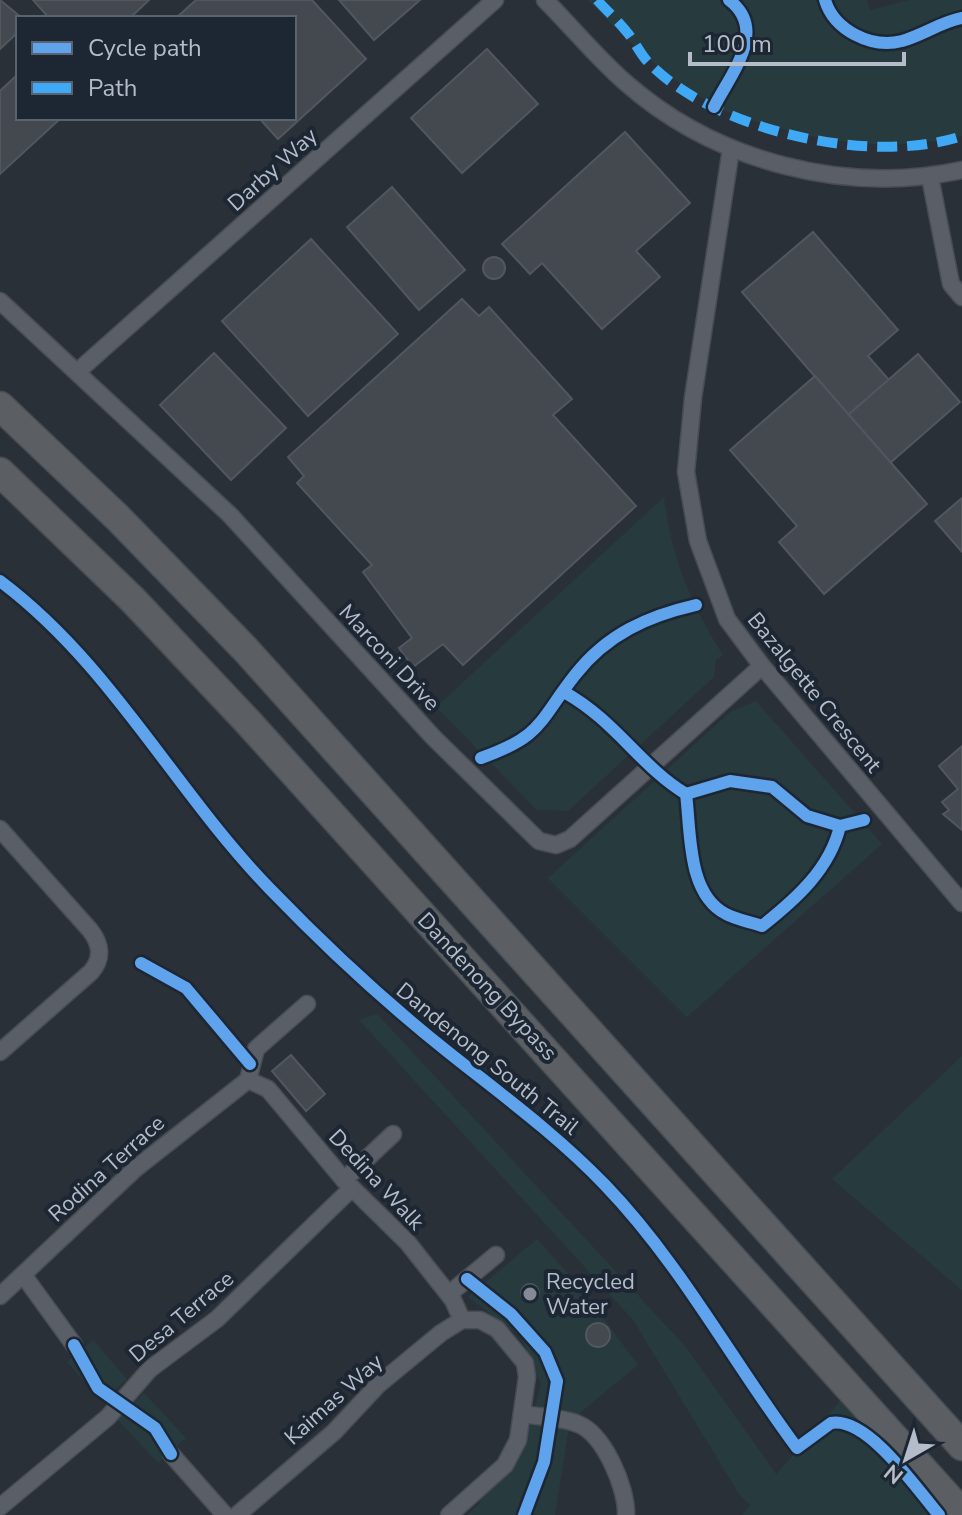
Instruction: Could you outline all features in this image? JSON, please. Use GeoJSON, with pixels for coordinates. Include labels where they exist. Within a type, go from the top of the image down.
{"type":"FeatureCollection","features":[{"type":"Feature","properties":{"kind":"highway","name":"Dandenong Bypass"},"geometry":{"type":"LineString","coordinates":[[0,406],[118,518],[246,650],[962,1446]]}},
{"type":"Feature","properties":{"kind":"highway","name":"Dandenong Bypass"},"geometry":{"type":"LineString","coordinates":[[0,472],[133,600],[248,722],[962,1513]]}},
{"type":"Feature","properties":{"kind":"street","name":"Darby Way"},"geometry":{"type":"LineString","coordinates":[[77,372],[495,0]]}},
{"type":"Feature","properties":{"kind":"street"},"geometry":{"type":"LineString","coordinates":[[545,0],[627,84],[677,119],[731,149],[776,165],[826,175],[930,177],[962,170]]}},
{"type":"Feature","properties":{"kind":"street","name":"Bazalgette Crescent"},"geometry":{"type":"LineString","coordinates":[[731,149],[693,398],[686,472],[698,541],[727,619],[762,666],[962,903]]}},
{"type":"Feature","properties":{"kind":"street"},"geometry":{"type":"LineString","coordinates":[[930,177],[951,284],[962,297]]}},
{"type":"Feature","properties":{"kind":"street","name":"Marconi Drive"},"geometry":{"type":"LineString","coordinates":[[0,301],[230,515],[433,737],[539,841],[556,845],[570,839],[762,666]]}},
{"type":"Feature","properties":{"kind":"street"},"geometry":{"type":"LineString","coordinates":[[0,829],[90,930],[99,949],[96,965],[91,972],[0,1052]]}},
{"type":"Feature","properties":{"kind":"street"},"geometry":{"type":"LineString","coordinates":[[248,1080],[256,1049],[307,1004]]}},
{"type":"Feature","properties":{"kind":"street","name":"Dedina Walk"},"geometry":{"type":"LineString","coordinates":[[248,1080],[268,1089],[348,1184],[408,1243],[449,1294],[462,1320]]}},
{"type":"Feature","properties":{"kind":"street","name":"Rodina Terrace"},"geometry":{"type":"LineString","coordinates":[[0,1296],[135,1169],[248,1080]]}},
{"type":"Feature","properties":{"kind":"street","name":"Desa Terrace"},"geometry":{"type":"LineString","coordinates":[[0,1507],[108,1417],[150,1369],[217,1319],[393,1134]]}},
{"type":"Feature","properties":{"kind":"street"},"geometry":{"type":"LineString","coordinates":[[449,1294],[496,1255]]}},
{"type":"Feature","properties":{"kind":"street"},"geometry":{"type":"LineString","coordinates":[[24,1276],[74,1345]]}},
{"type":"Feature","properties":{"kind":"street"},"geometry":{"type":"LineString","coordinates":[[449,1515],[510,1459],[516,1448],[528,1372],[523,1358],[492,1325],[480,1320],[462,1320]]}},
{"type":"Feature","properties":{"kind":"street","name":"Kaimas Way"},"geometry":{"type":"LineString","coordinates":[[237,1515],[334,1432],[386,1378],[462,1320]]}},
{"type":"Feature","properties":{"kind":"street"},"geometry":{"type":"LineString","coordinates":[[522,1414],[579,1424],[592,1434],[622,1483],[626,1515]]}},
{"type":"Feature","properties":{"kind":"street"},"geometry":{"type":"LineString","coordinates":[[171,1454],[225,1515]]}},
{"type":"Feature","properties":{"kind":"green space"},"geometry":{"type":"Polygon","coordinates":[[[588,0],[867,0],[870,10],[909,0],[962,0],[962,136],[937,141],[865,144],[793,132],[737,116],[707,101],[670,76],[588,0]]]}},
{"type":"Feature","properties":{"kind":"green space"},"geometry":{"type":"Polygon","coordinates":[[[664,497],[671,539],[684,579],[723,655],[716,660],[714,677],[568,811],[537,810],[436,707],[664,497]]]}},
{"type":"Feature","properties":{"kind":"green space"},"geometry":{"type":"Polygon","coordinates":[[[756,701],[882,844],[687,1017],[548,878],[730,712],[756,701]]]}},
{"type":"Feature","properties":{"kind":"green space"},"geometry":{"type":"Polygon","coordinates":[[[377,1014],[685,1346],[776,1474],[840,1401],[940,1515],[742,1515],[750,1505],[739,1494],[633,1320],[359,1020],[377,1014]]]}},
{"type":"Feature","properties":{"kind":"green space"},"geometry":{"type":"Polygon","coordinates":[[[962,1056],[962,1290],[832,1179],[962,1056]]]}},
{"type":"Feature","properties":{"kind":"green space"},"geometry":{"type":"Polygon","coordinates":[[[537,1239],[581,1288],[638,1365],[575,1417],[535,1408],[541,1384],[521,1337],[468,1297],[537,1239]]]}},
{"type":"Feature","properties":{"kind":"green space"},"geometry":{"type":"Polygon","coordinates":[[[93,1340],[127,1379],[102,1401],[67,1362],[93,1340]]]}},
{"type":"Feature","properties":{"kind":"green space"},"geometry":{"type":"Polygon","coordinates":[[[144,1393],[186,1438],[158,1463],[116,1418],[144,1393]]]}},
{"type":"Feature","properties":{"kind":"green space"},"geometry":{"type":"Polygon","coordinates":[[[533,1422],[569,1427],[555,1515],[467,1515],[480,1503],[481,1493],[533,1422]]]}},
{"type":"Feature","properties":{"kind":"building"},"geometry":{"type":"Polygon","coordinates":[[[0,0],[20,16],[16,16],[16,34],[0,49],[0,0]]]}},
{"type":"Feature","properties":{"kind":"building"},"geometry":{"type":"Polygon","coordinates":[[[33,0],[149,0],[132,16],[47,16],[33,0]]]}},
{"type":"Feature","properties":{"kind":"building"},"geometry":{"type":"Polygon","coordinates":[[[196,0],[312,0],[366,59],[278,139],[261,120],[296,120],[296,16],[178,16],[196,0]]]}},
{"type":"Feature","properties":{"kind":"building"},"geometry":{"type":"Polygon","coordinates":[[[339,0],[420,0],[374,40],[339,0]]]}},
{"type":"Feature","properties":{"kind":"building"},"geometry":{"type":"Polygon","coordinates":[[[487,49],[538,104],[462,173],[411,118],[487,49]]]}},
{"type":"Feature","properties":{"kind":"building"},"geometry":{"type":"Polygon","coordinates":[[[16,76],[16,120],[59,120],[0,174],[0,91],[16,76]]]}},
{"type":"Feature","properties":{"kind":"building"},"geometry":{"type":"Polygon","coordinates":[[[625,132],[690,203],[636,251],[660,277],[602,329],[542,263],[530,274],[502,244],[625,132]]]}},
{"type":"Feature","properties":{"kind":"building"},"geometry":{"type":"Polygon","coordinates":[[[392,187],[465,270],[419,310],[347,227],[392,187]]]}},
{"type":"Feature","properties":{"kind":"building"},"geometry":{"type":"Polygon","coordinates":[[[813,232],[898,330],[868,356],[889,380],[848,415],[742,292],[813,232]]]}},
{"type":"Feature","properties":{"kind":"building"},"geometry":{"type":"Polygon","coordinates":[[[311,239],[398,334],[308,416],[222,321],[311,239]]]}},
{"type":"Feature","properties":{"kind":"building"},"geometry":{"type":"Polygon","coordinates":[[[490,257],[498,257],[505,268],[498,279],[490,279],[483,272],[483,264],[490,257]]]}},
{"type":"Feature","properties":{"kind":"building"},"geometry":{"type":"Polygon","coordinates":[[[462,299],[479,316],[489,307],[572,399],[553,415],[636,506],[463,665],[443,644],[413,667],[399,648],[412,638],[363,572],[372,565],[297,483],[304,476],[288,457],[462,299]]]}},
{"type":"Feature","properties":{"kind":"building"},"geometry":{"type":"Polygon","coordinates":[[[214,353],[286,428],[231,480],[160,405],[214,353]]]}},
{"type":"Feature","properties":{"kind":"building"},"geometry":{"type":"Polygon","coordinates":[[[918,354],[960,402],[890,463],[848,415],[918,354]]]}},
{"type":"Feature","properties":{"kind":"building"},"geometry":{"type":"Polygon","coordinates":[[[815,376],[927,504],[824,594],[779,542],[797,526],[730,450],[815,376]]]}},
{"type":"Feature","properties":{"kind":"building"},"geometry":{"type":"Polygon","coordinates":[[[962,498],[962,552],[935,521],[962,498]]]}},
{"type":"Feature","properties":{"kind":"building"},"geometry":{"type":"Polygon","coordinates":[[[962,746],[962,830],[943,814],[949,810],[942,802],[958,789],[939,766],[962,746]]]}},
{"type":"Feature","properties":{"kind":"building"},"geometry":{"type":"Polygon","coordinates":[[[291,1055],[325,1094],[306,1111],[272,1071],[291,1055]]]}},
{"type":"Feature","properties":{"kind":"building","name":"Recycled Water"},"geometry":{"type":"Polygon","coordinates":[[[530,1284],[539,1293],[530,1302],[521,1293],[530,1284]]]}},
{"type":"Feature","properties":{"kind":"building"},"geometry":{"type":"Polygon","coordinates":[[[598,1323],[609,1330],[610,1335],[603,1346],[598,1347],[587,1340],[586,1335],[593,1324],[598,1323]]]}},
{"type":"Feature","properties":{"kind":"marked path"},"geometry":{"type":"LineString","coordinates":[[597,0],[626,31],[647,61],[676,86],[752,123],[796,136],[841,144],[885,147],[926,144],[962,136]]}},
{"type":"Feature","properties":{"kind":"cycle path"},"geometry":{"type":"LineString","coordinates":[[714,107],[736,67],[746,39],[746,25],[729,0]]}},
{"type":"Feature","properties":{"kind":"cycle path"},"geometry":{"type":"LineString","coordinates":[[825,0],[836,20],[845,28],[855,35],[878,42],[902,41],[962,18]]}},
{"type":"Feature","properties":{"kind":"cycle path","name":"Dandenong South Trail"},"geometry":{"type":"LineString","coordinates":[[0,581],[40,614],[76,651],[235,851],[291,911],[379,994],[548,1132],[605,1185],[658,1247],[797,1448],[831,1423],[845,1424],[860,1431],[890,1457],[939,1515]]}},
{"type":"Feature","properties":{"kind":"cycle path"},"geometry":{"type":"LineString","coordinates":[[481,758],[517,742],[537,726],[587,661],[615,638],[645,621],[696,605]]}},
{"type":"Feature","properties":{"kind":"cycle path"},"geometry":{"type":"LineString","coordinates":[[564,692],[599,716],[655,770],[686,794],[693,861],[698,878],[713,905],[730,916],[762,926],[810,882],[828,856],[840,826],[864,820]]}},
{"type":"Feature","properties":{"kind":"cycle path"},"geometry":{"type":"LineString","coordinates":[[686,794],[730,781],[772,787],[807,816],[840,826]]}},
{"type":"Feature","properties":{"kind":"cycle path"},"geometry":{"type":"LineString","coordinates":[[141,963],[186,988],[250,1064]]}},
{"type":"Feature","properties":{"kind":"cycle path"},"geometry":{"type":"LineString","coordinates":[[467,1279],[511,1314],[545,1352],[557,1381],[544,1462],[524,1515]]}},
{"type":"Feature","properties":{"kind":"cycle path"},"geometry":{"type":"LineString","coordinates":[[74,1345],[98,1388],[155,1428],[171,1454]]}},
{"type":"Feature","properties":{"kind":"place","name":"Recycled Water"},"geometry":{"type":"Point","coordinates":[530,1294]}}]}
